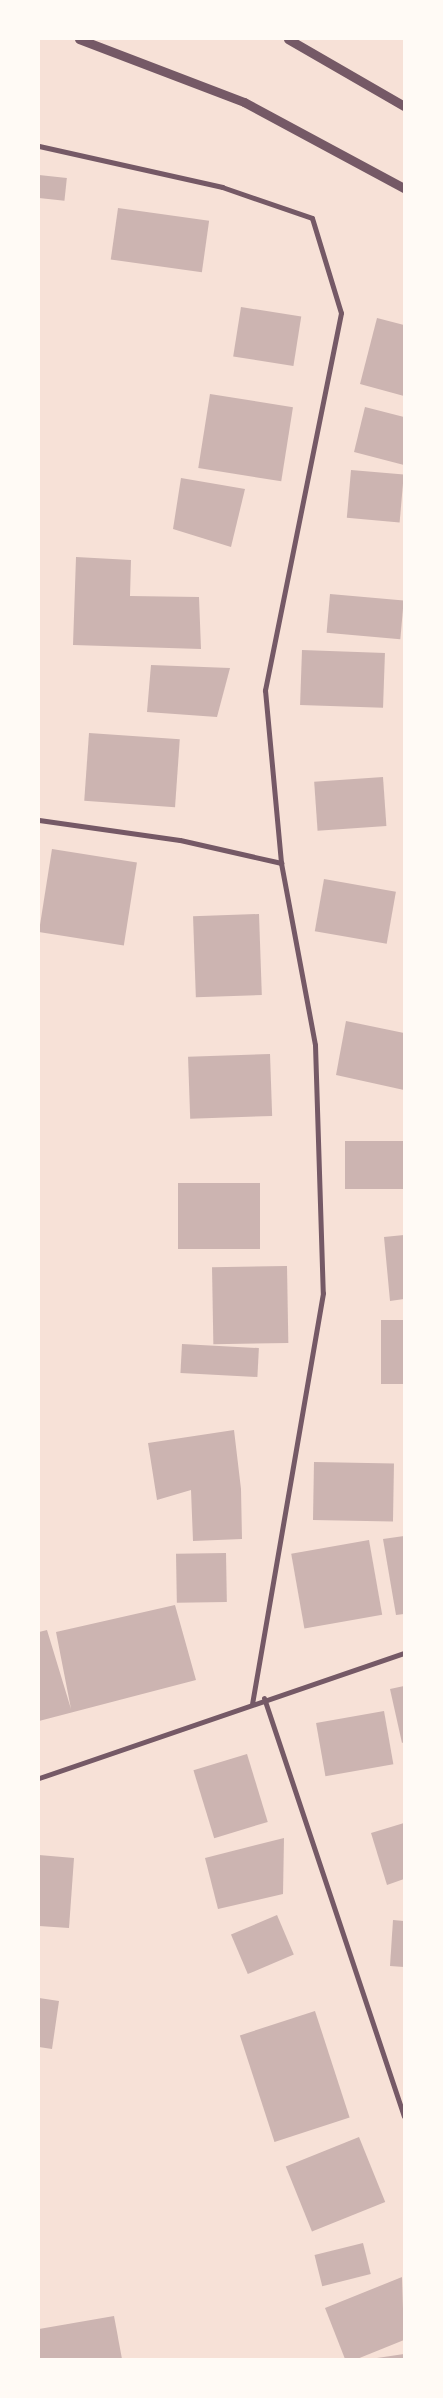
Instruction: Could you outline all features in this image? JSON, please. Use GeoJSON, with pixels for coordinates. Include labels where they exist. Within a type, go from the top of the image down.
{"type":"FeatureCollection","features":[{"type":"Feature","properties":{"kind":"street"},"geometry":{"type":"LineString","coordinates":[[80,39],[244,102],[404,188]]}},
{"type":"Feature","properties":{"kind":"street"},"geometry":{"type":"LineString","coordinates":[[288,39],[404,106]]}},
{"type":"Feature","properties":{"kind":"street"},"geometry":{"type":"LineString","coordinates":[[39,146],[222,187],[312,218],[341,313],[265,690],[281,863],[315,1046],[323,1293],[252,1703]]}},
{"type":"Feature","properties":{"kind":"street"},"geometry":{"type":"LineString","coordinates":[[39,820],[180,840],[281,863]]}},
{"type":"Feature","properties":{"kind":"street"},"geometry":{"type":"LineString","coordinates":[[39,1778],[264,1698],[404,1653]]}},
{"type":"Feature","properties":{"kind":"street"},"geometry":{"type":"LineString","coordinates":[[264,1698],[404,2116]]}},
{"type":"Feature","properties":{"kind":"building"},"geometry":{"type":"Polygon","coordinates":[[[39,175],[67,178],[64,201],[39,198],[39,175]]]}},
{"type":"Feature","properties":{"kind":"building"},"geometry":{"type":"Polygon","coordinates":[[[118,208],[209,221],[202,272],[111,259],[118,208]]]}},
{"type":"Feature","properties":{"kind":"building"},"geometry":{"type":"Polygon","coordinates":[[[241,307],[301,317],[293,366],[233,356],[241,307]]]}},
{"type":"Feature","properties":{"kind":"building"},"geometry":{"type":"Polygon","coordinates":[[[377,318],[404,325],[404,396],[360,384],[377,318]]]}},
{"type":"Feature","properties":{"kind":"building"},"geometry":{"type":"Polygon","coordinates":[[[210,394],[293,407],[281,481],[198,468],[210,394]]]}},
{"type":"Feature","properties":{"kind":"building"},"geometry":{"type":"Polygon","coordinates":[[[365,407],[404,417],[404,465],[354,452],[365,407]]]}},
{"type":"Feature","properties":{"kind":"building"},"geometry":{"type":"Polygon","coordinates":[[[351,470],[404,475],[400,522],[347,518],[351,470]]]}},
{"type":"Feature","properties":{"kind":"building"},"geometry":{"type":"Polygon","coordinates":[[[181,478],[245,489],[231,547],[173,529],[181,478]]]}},
{"type":"Feature","properties":{"kind":"building"},"geometry":{"type":"Polygon","coordinates":[[[76,557],[131,560],[130,596],[199,597],[201,649],[73,645],[76,557]]]}},
{"type":"Feature","properties":{"kind":"building"},"geometry":{"type":"Polygon","coordinates":[[[330,594],[404,600],[400,639],[327,633],[330,594]]]}},
{"type":"Feature","properties":{"kind":"building"},"geometry":{"type":"Polygon","coordinates":[[[302,650],[385,653],[383,708],[300,705],[302,650]]]}},
{"type":"Feature","properties":{"kind":"building"},"geometry":{"type":"Polygon","coordinates":[[[151,665],[230,668],[217,717],[147,712],[151,665]]]}},
{"type":"Feature","properties":{"kind":"building"},"geometry":{"type":"Polygon","coordinates":[[[89,733],[180,739],[175,807],[84,801],[89,733]]]}},
{"type":"Feature","properties":{"kind":"building"},"geometry":{"type":"Polygon","coordinates":[[[383,777],[386,826],[318,831],[314,782],[383,777]]]}},
{"type":"Feature","properties":{"kind":"building"},"geometry":{"type":"Polygon","coordinates":[[[52,849],[137,862],[124,945],[39,932],[52,849]]]}},
{"type":"Feature","properties":{"kind":"building"},"geometry":{"type":"Polygon","coordinates":[[[324,879],[396,892],[387,944],[315,931],[324,879]]]}},
{"type":"Feature","properties":{"kind":"building"},"geometry":{"type":"Polygon","coordinates":[[[259,914],[262,995],[196,997],[193,916],[259,914]]]}},
{"type":"Feature","properties":{"kind":"building"},"geometry":{"type":"Polygon","coordinates":[[[346,1021],[404,1033],[404,1090],[336,1075],[346,1021]]]}},
{"type":"Feature","properties":{"kind":"building"},"geometry":{"type":"Polygon","coordinates":[[[270,1054],[272,1116],[190,1119],[188,1057],[270,1054]]]}},
{"type":"Feature","properties":{"kind":"building"},"geometry":{"type":"Polygon","coordinates":[[[345,1141],[404,1141],[404,1189],[345,1189],[345,1141]]]}},
{"type":"Feature","properties":{"kind":"building"},"geometry":{"type":"Polygon","coordinates":[[[178,1183],[260,1183],[260,1249],[178,1249],[178,1183]]]}},
{"type":"Feature","properties":{"kind":"building"},"geometry":{"type":"Polygon","coordinates":[[[404,1235],[404,1299],[390,1301],[384,1237],[404,1235]]]}},
{"type":"Feature","properties":{"kind":"building"},"geometry":{"type":"Polygon","coordinates":[[[287,1266],[288,1343],[213,1344],[212,1267],[287,1266]]]}},
{"type":"Feature","properties":{"kind":"building"},"geometry":{"type":"Polygon","coordinates":[[[381,1320],[404,1320],[404,1384],[381,1384],[381,1320]]]}},
{"type":"Feature","properties":{"kind":"building"},"geometry":{"type":"Polygon","coordinates":[[[182,1344],[259,1348],[257,1377],[180,1373],[182,1344]]]}},
{"type":"Feature","properties":{"kind":"building"},"geometry":{"type":"Polygon","coordinates":[[[234,1430],[241,1489],[242,1539],[193,1541],[191,1490],[157,1500],[148,1443],[234,1430]]]}},
{"type":"Feature","properties":{"kind":"building"},"geometry":{"type":"Polygon","coordinates":[[[314,1462],[394,1463],[393,1521],[313,1520],[314,1462]]]}},
{"type":"Feature","properties":{"kind":"building"},"geometry":{"type":"Polygon","coordinates":[[[404,1536],[404,1614],[396,1615],[383,1539],[404,1536]]]}},
{"type":"Feature","properties":{"kind":"building"},"geometry":{"type":"Polygon","coordinates":[[[369,1540],[382,1615],[304,1629],[291,1554],[369,1540]]]}},
{"type":"Feature","properties":{"kind":"building"},"geometry":{"type":"Polygon","coordinates":[[[226,1553],[227,1602],[177,1603],[176,1554],[226,1553]]]}},
{"type":"Feature","properties":{"kind":"building"},"geometry":{"type":"Polygon","coordinates":[[[175,1605],[196,1680],[39,1721],[39,1632],[47,1630],[71,1709],[56,1632],[175,1605]]]}},
{"type":"Feature","properties":{"kind":"building"},"geometry":{"type":"Polygon","coordinates":[[[404,1686],[404,1742],[402,1743],[390,1689],[404,1686]]]}},
{"type":"Feature","properties":{"kind":"building"},"geometry":{"type":"Polygon","coordinates":[[[384,1711],[393,1764],[325,1776],[316,1723],[384,1711]]]}},
{"type":"Feature","properties":{"kind":"building"},"geometry":{"type":"Polygon","coordinates":[[[247,1754],[268,1822],[214,1838],[193,1770],[247,1754]]]}},
{"type":"Feature","properties":{"kind":"building"},"geometry":{"type":"Polygon","coordinates":[[[404,1823],[404,1879],[387,1885],[371,1833],[404,1823]]]}},
{"type":"Feature","properties":{"kind":"building"},"geometry":{"type":"Polygon","coordinates":[[[284,1838],[283,1894],[218,1909],[205,1858],[284,1838]]]}},
{"type":"Feature","properties":{"kind":"building"},"geometry":{"type":"Polygon","coordinates":[[[39,1855],[74,1858],[69,1928],[39,1926],[39,1855]]]}},
{"type":"Feature","properties":{"kind":"building"},"geometry":{"type":"Polygon","coordinates":[[[277,1915],[294,1955],[248,1974],[231,1935],[277,1915]]]}},
{"type":"Feature","properties":{"kind":"building"},"geometry":{"type":"Polygon","coordinates":[[[393,1920],[404,1921],[404,1967],[390,1966],[393,1920]]]}},
{"type":"Feature","properties":{"kind":"building"},"geometry":{"type":"Polygon","coordinates":[[[39,1998],[59,2001],[52,2049],[39,2047],[39,1998]]]}},
{"type":"Feature","properties":{"kind":"building"},"geometry":{"type":"Polygon","coordinates":[[[315,2011],[350,2118],[274,2142],[240,2035],[315,2011]]]}},
{"type":"Feature","properties":{"kind":"building"},"geometry":{"type":"Polygon","coordinates":[[[359,2137],[385,2202],[312,2231],[286,2167],[359,2137]]]}},
{"type":"Feature","properties":{"kind":"building"},"geometry":{"type":"Polygon","coordinates":[[[363,2243],[371,2274],[322,2286],[314,2255],[363,2243]]]}},
{"type":"Feature","properties":{"kind":"building"},"geometry":{"type":"Polygon","coordinates":[[[402,2277],[404,2340],[357,2359],[345,2359],[325,2308],[402,2277]]]}},
{"type":"Feature","properties":{"kind":"building"},"geometry":{"type":"Polygon","coordinates":[[[114,2316],[122,2359],[39,2359],[39,2329],[114,2316]]]}},
{"type":"Feature","properties":{"kind":"building"},"geometry":{"type":"Polygon","coordinates":[[[404,2354],[404,2359],[377,2359],[377,2358],[404,2354]]]}}]}
